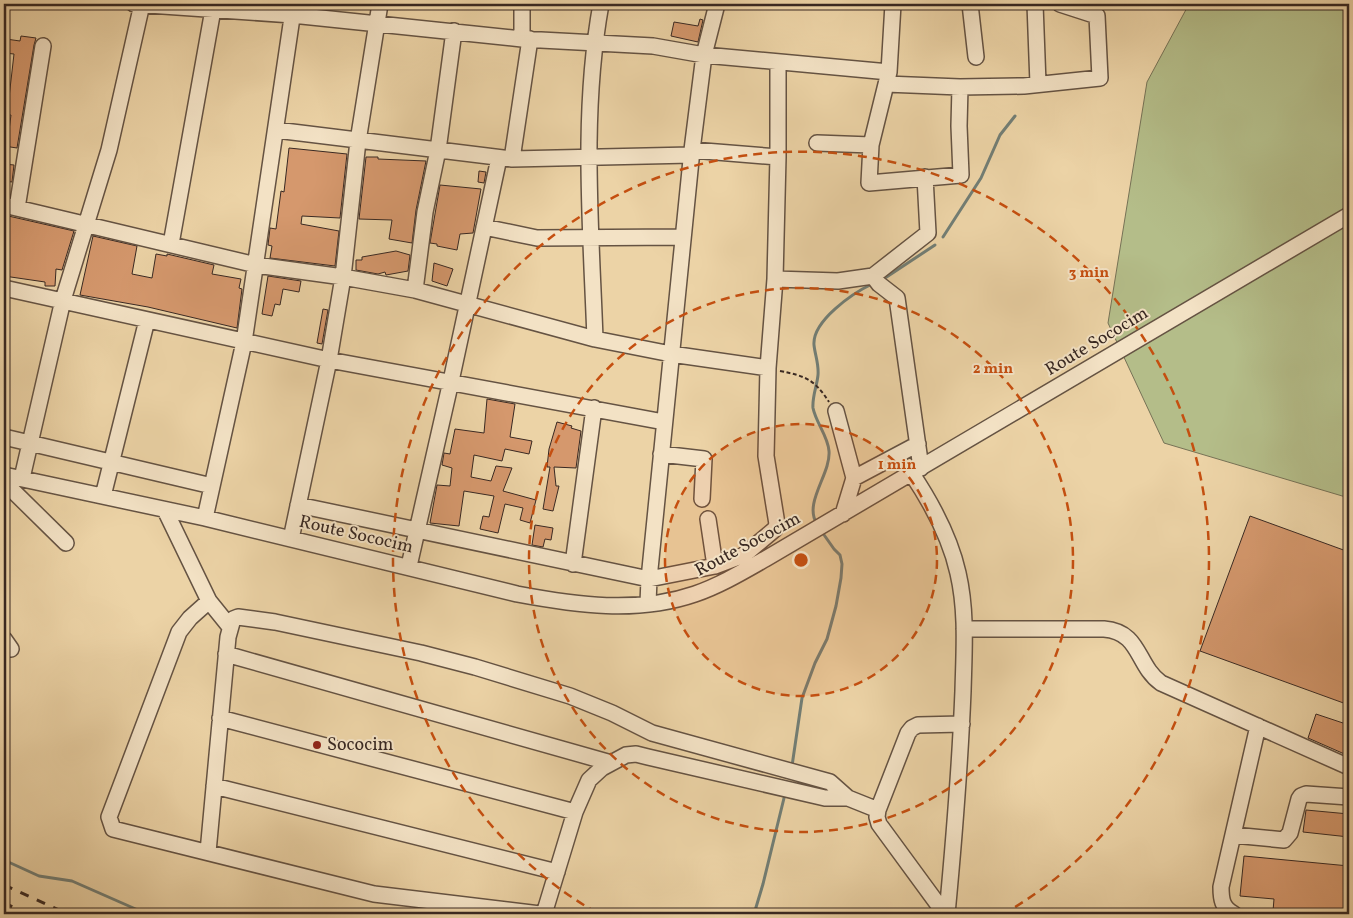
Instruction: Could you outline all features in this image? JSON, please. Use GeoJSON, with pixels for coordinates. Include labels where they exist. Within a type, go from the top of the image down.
{"type":"FeatureCollection","features":[{"type":"Feature","properties":{"kind":"street"},"geometry":{"type":"LineString","coordinates":[[22,478],[63,300],[109,150],[140,4],[293,9],[377,23],[526,39],[653,46],[704,55],[960,87],[1099,79],[1102,76],[1097,16],[1060,4]]}},
{"type":"Feature","properties":{"kind":"street"},"geometry":{"type":"LineString","coordinates":[[291,539],[329,360],[343,277],[358,140],[380,4]]}},
{"type":"Feature","properties":{"kind":"street"},"geometry":{"type":"LineString","coordinates":[[409,566],[484,227],[506,158],[526,39],[522,4]]}},
{"type":"Feature","properties":{"kind":"street"},"geometry":{"type":"LineString","coordinates":[[595,339],[589,158],[590,100],[594,42],[601,4]]}},
{"type":"Feature","properties":{"kind":"street"},"geometry":{"type":"LineString","coordinates":[[648,603],[691,153],[704,55],[717,4]]}},
{"type":"Feature","properties":{"kind":"street"},"geometry":{"type":"LineString","coordinates":[[893,4],[888,78],[870,145],[869,183],[961,175],[960,87]]}},
{"type":"Feature","properties":{"kind":"street"},"geometry":{"type":"LineString","coordinates":[[970,4],[976,57]]}},
{"type":"Feature","properties":{"kind":"street"},"geometry":{"type":"LineString","coordinates":[[1035,4],[1038,84]]}},
{"type":"Feature","properties":{"kind":"street"},"geometry":{"type":"LineString","coordinates":[[171,244],[214,7]]}},
{"type":"Feature","properties":{"kind":"street"},"geometry":{"type":"LineString","coordinates":[[205,518],[244,342],[293,9]]}},
{"type":"Feature","properties":{"kind":"street"},"geometry":{"type":"LineString","coordinates":[[415,290],[425,212],[438,150],[454,31]]}},
{"type":"Feature","properties":{"kind":"street"},"geometry":{"type":"LineString","coordinates":[[42,46],[10,206],[256,265],[343,277],[415,290],[595,339],[671,354],[768,368]]}},
{"type":"Feature","properties":{"kind":"street"},"geometry":{"type":"LineString","coordinates":[[298,505],[649,579],[715,566],[744,555],[777,527],[766,456],[768,368],[775,279],[778,63]]}},
{"type":"Feature","properties":{"kind":"street"},"geometry":{"type":"LineString","coordinates":[[276,130],[506,158],[589,158],[691,153],[778,157]]}},
{"type":"Feature","properties":{"kind":"street"},"geometry":{"type":"LineString","coordinates":[[817,143],[870,145]]}},
{"type":"Feature","properties":{"kind":"street"},"geometry":{"type":"LineString","coordinates":[[775,279],[838,281],[873,276],[928,233],[925,177]]}},
{"type":"Feature","properties":{"kind":"street","name":"Route Sococim"},"geometry":{"type":"LineString","coordinates":[[4,475],[205,518],[548,600],[600,606],[679,599],[708,589],[735,576],[826,524],[1349,215]]}},
{"type":"Feature","properties":{"kind":"street"},"geometry":{"type":"LineString","coordinates":[[484,227],[537,238],[683,237]]}},
{"type":"Feature","properties":{"kind":"street"},"geometry":{"type":"LineString","coordinates":[[873,276],[879,284],[897,298],[918,444],[916,471],[950,546],[960,582],[964,628],[962,724],[956,821],[946,914]]}},
{"type":"Feature","properties":{"kind":"street"},"geometry":{"type":"LineString","coordinates":[[4,288],[329,360],[664,422]]}},
{"type":"Feature","properties":{"kind":"street"},"geometry":{"type":"LineString","coordinates":[[103,496],[147,320]]}},
{"type":"Feature","properties":{"kind":"street"},"geometry":{"type":"LineString","coordinates":[[573,564],[594,408]]}},
{"type":"Feature","properties":{"kind":"street"},"geometry":{"type":"LineString","coordinates":[[836,411],[854,478],[843,514]]}},
{"type":"Feature","properties":{"kind":"street"},"geometry":{"type":"LineString","coordinates":[[4,437],[212,486]]}},
{"type":"Feature","properties":{"kind":"street"},"geometry":{"type":"LineString","coordinates":[[854,478],[918,444]]}},
{"type":"Feature","properties":{"kind":"street"},"geometry":{"type":"LineString","coordinates":[[661,454],[704,458],[702,499]]}},
{"type":"Feature","properties":{"kind":"street"},"geometry":{"type":"LineString","coordinates":[[4,482],[66,543]]}},
{"type":"Feature","properties":{"kind":"street"},"geometry":{"type":"LineString","coordinates":[[165,510],[208,601],[230,627]]}},
{"type":"Feature","properties":{"kind":"street"},"geometry":{"type":"LineString","coordinates":[[708,519],[715,566]]}},
{"type":"Feature","properties":{"kind":"street"},"geometry":{"type":"LineString","coordinates":[[208,601],[190,618],[179,632],[109,817],[113,829],[374,894],[540,914]]}},
{"type":"Feature","properties":{"kind":"street"},"geometry":{"type":"LineString","coordinates":[[208,852],[226,654],[230,627],[233,619],[236,617],[439,658],[518,680],[570,696],[612,713],[652,733],[830,782],[848,798],[878,810]]}},
{"type":"Feature","properties":{"kind":"street"},"geometry":{"type":"LineString","coordinates":[[964,628],[1104,629],[1121,632],[1128,637],[1154,676],[1161,683],[1349,767]]}},
{"type":"Feature","properties":{"kind":"street"},"geometry":{"type":"LineString","coordinates":[[226,654],[611,763]]}},
{"type":"Feature","properties":{"kind":"street"},"geometry":{"type":"LineString","coordinates":[[220,718],[576,812]]}},
{"type":"Feature","properties":{"kind":"street"},"geometry":{"type":"LineString","coordinates":[[946,914],[879,824],[877,817],[908,733],[912,728],[918,726],[962,724]]}},
{"type":"Feature","properties":{"kind":"street"},"geometry":{"type":"LineString","coordinates":[[1234,914],[1228,911],[1222,901],[1221,887],[1258,726]]}},
{"type":"Feature","properties":{"kind":"street"},"geometry":{"type":"LineString","coordinates":[[648,757],[652,733]]}},
{"type":"Feature","properties":{"kind":"street"},"geometry":{"type":"LineString","coordinates":[[544,914],[576,812],[589,780],[602,768],[626,756],[636,754],[825,798],[848,798]]}},
{"type":"Feature","properties":{"kind":"street"},"geometry":{"type":"LineString","coordinates":[[741,779],[746,760]]}},
{"type":"Feature","properties":{"kind":"street"},"geometry":{"type":"LineString","coordinates":[[214,786],[556,872]]}},
{"type":"Feature","properties":{"kind":"street"},"geometry":{"type":"LineString","coordinates":[[1233,835],[1284,840],[1290,834],[1301,796],[1306,794],[1349,797]]}},
{"type":"Feature","properties":{"kind":"path"},"geometry":{"type":"LineString","coordinates":[[768,368],[796,374],[816,384],[836,411]]}},
{"type":"Feature","properties":{"kind":"green space"},"geometry":{"type":"Polygon","coordinates":[[[1189,4],[1349,4],[1349,498],[1164,443],[1108,323],[1147,82],[1189,4]]]}},
{"type":"Feature","properties":{"kind":"building"},"geometry":{"type":"Polygon","coordinates":[[[700,19],[703,20],[698,42],[671,36],[674,22],[698,26],[700,19]]]}},
{"type":"Feature","properties":{"kind":"building"},"geometry":{"type":"Polygon","coordinates":[[[21,36],[36,38],[17,148],[4,146],[6,137],[8,138],[11,115],[7,115],[14,54],[4,53],[6,39],[20,41],[21,36]]]}},
{"type":"Feature","properties":{"kind":"building"},"geometry":{"type":"Polygon","coordinates":[[[289,148],[347,154],[340,218],[302,216],[301,224],[339,231],[335,266],[270,258],[272,246],[268,245],[270,228],[276,229],[281,191],[284,192],[289,148]]]}},
{"type":"Feature","properties":{"kind":"building"},"geometry":{"type":"Polygon","coordinates":[[[366,157],[426,161],[416,210],[412,243],[389,239],[392,220],[359,219],[366,157]]]}},
{"type":"Feature","properties":{"kind":"building"},"geometry":{"type":"Polygon","coordinates":[[[4,164],[14,165],[12,182],[4,181],[4,164]]]}},
{"type":"Feature","properties":{"kind":"building"},"geometry":{"type":"Polygon","coordinates":[[[479,171],[486,172],[484,183],[478,182],[479,171]]]}},
{"type":"Feature","properties":{"kind":"building"},"geometry":{"type":"Polygon","coordinates":[[[440,185],[481,189],[473,233],[460,234],[457,250],[430,243],[440,185]]]}},
{"type":"Feature","properties":{"kind":"building"},"geometry":{"type":"Polygon","coordinates":[[[4,215],[74,231],[62,270],[56,269],[55,286],[45,286],[45,282],[4,276],[4,215]]]}},
{"type":"Feature","properties":{"kind":"building"},"geometry":{"type":"Polygon","coordinates":[[[93,236],[137,246],[132,274],[152,278],[156,254],[167,256],[167,254],[214,265],[212,274],[241,279],[239,288],[242,289],[237,328],[148,307],[80,295],[93,236]]]}},
{"type":"Feature","properties":{"kind":"building"},"geometry":{"type":"Polygon","coordinates":[[[396,251],[410,255],[408,271],[386,275],[385,272],[378,274],[356,270],[356,260],[362,260],[362,257],[396,251]]]}},
{"type":"Feature","properties":{"kind":"building"},"geometry":{"type":"Polygon","coordinates":[[[434,263],[453,269],[447,286],[432,281],[434,263]]]}},
{"type":"Feature","properties":{"kind":"building"},"geometry":{"type":"Polygon","coordinates":[[[268,276],[301,281],[299,292],[283,289],[280,305],[275,304],[272,316],[262,314],[268,276]]]}},
{"type":"Feature","properties":{"kind":"building"},"geometry":{"type":"Polygon","coordinates":[[[323,309],[328,310],[322,344],[317,343],[323,309]]]}},
{"type":"Feature","properties":{"kind":"building"},"geometry":{"type":"Polygon","coordinates":[[[487,399],[515,404],[510,437],[532,441],[529,454],[505,449],[502,461],[474,455],[471,477],[491,481],[496,466],[512,468],[503,491],[536,500],[530,523],[520,520],[523,508],[505,504],[498,533],[480,529],[483,516],[489,517],[494,496],[464,491],[459,526],[430,523],[437,485],[450,486],[452,468],[442,465],[444,453],[450,454],[455,429],[484,433],[487,399]]]}},
{"type":"Feature","properties":{"kind":"building"},"geometry":{"type":"Polygon","coordinates":[[[557,422],[572,426],[571,428],[581,431],[576,468],[554,467],[556,486],[559,486],[553,511],[543,509],[550,467],[547,467],[549,449],[557,422]]]}},
{"type":"Feature","properties":{"kind":"building"},"geometry":{"type":"Polygon","coordinates":[[[1250,516],[1349,552],[1349,705],[1200,651],[1250,516]]]}},
{"type":"Feature","properties":{"kind":"building"},"geometry":{"type":"Polygon","coordinates":[[[535,525],[553,528],[551,540],[545,539],[543,547],[532,545],[535,525]]]}},
{"type":"Feature","properties":{"kind":"building"},"geometry":{"type":"Polygon","coordinates":[[[1316,714],[1349,725],[1349,756],[1308,738],[1316,714]]]}},
{"type":"Feature","properties":{"kind":"building"},"geometry":{"type":"Polygon","coordinates":[[[1306,810],[1349,814],[1349,837],[1303,832],[1306,810]]]}},
{"type":"Feature","properties":{"kind":"building"},"geometry":{"type":"Polygon","coordinates":[[[1244,856],[1349,866],[1349,914],[1304,914],[1273,911],[1274,899],[1240,896],[1244,856]]]}},
{"type":"Feature","properties":{"kind":"waterway"},"geometry":{"type":"LineString","coordinates":[[943,237],[981,178],[1000,135],[1015,116]]}},
{"type":"Feature","properties":{"kind":"waterway"},"geometry":{"type":"LineString","coordinates":[[882,280],[935,245]]}},
{"type":"Feature","properties":{"kind":"waterway"},"geometry":{"type":"LineString","coordinates":[[817,524],[813,507],[826,469],[829,451],[813,408],[818,371],[814,345],[815,336],[826,318],[835,309],[872,284]]}},
{"type":"Feature","properties":{"kind":"waterway"},"geometry":{"type":"LineString","coordinates":[[792,766],[802,698],[815,663],[827,639],[841,578],[842,564],[840,555],[822,532]]}},
{"type":"Feature","properties":{"kind":"waterway"},"geometry":{"type":"LineString","coordinates":[[754,914],[785,794]]}},
{"type":"Feature","properties":{"kind":"waterway"},"geometry":{"type":"LineString","coordinates":[[4,860],[39,876],[72,881],[147,914]]}},
{"type":"Feature","properties":{"kind":"railway"},"geometry":{"type":"LineString","coordinates":[[4,885],[68,914]]}},
{"type":"Feature","properties":{"kind":"railway"},"geometry":{"type":"LineString","coordinates":[[4,903],[29,914]]}},
{"type":"Feature","properties":{"kind":"place","name":"Sococim"},"geometry":{"type":"Point","coordinates":[317,745]}}]}
